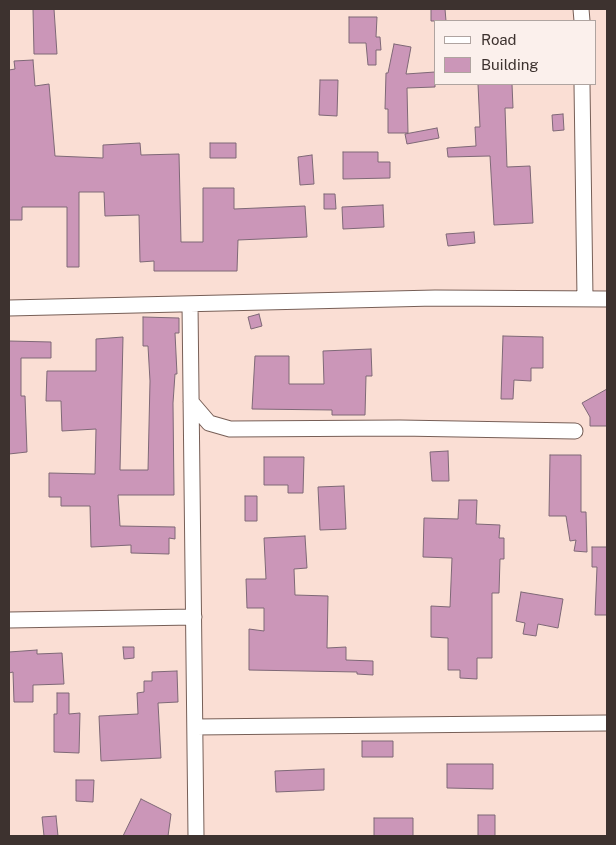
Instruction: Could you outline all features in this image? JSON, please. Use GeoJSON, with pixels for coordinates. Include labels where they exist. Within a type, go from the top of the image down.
{"type":"FeatureCollection","features":[{"type":"Feature","properties":{"kind":"street"},"geometry":{"type":"LineString","coordinates":[[582,85],[585,298]]}},
{"type":"Feature","properties":{"kind":"street"},"geometry":{"type":"LineString","coordinates":[[9,308],[435,298],[607,299]]}},
{"type":"Feature","properties":{"kind":"street"},"geometry":{"type":"LineString","coordinates":[[190,304],[196,836]]}},
{"type":"Feature","properties":{"kind":"street"},"geometry":{"type":"LineString","coordinates":[[191,402],[209,422],[230,429],[400,428],[575,431]]}},
{"type":"Feature","properties":{"kind":"street"},"geometry":{"type":"LineString","coordinates":[[9,620],[194,617]]}},
{"type":"Feature","properties":{"kind":"street"},"geometry":{"type":"LineString","coordinates":[[195,727],[607,723]]}},
{"type":"Feature","properties":{"kind":"building"},"geometry":{"type":"Polygon","coordinates":[[[33,9],[54,9],[57,54],[34,54],[33,9]]]}},
{"type":"Feature","properties":{"kind":"building"},"geometry":{"type":"Polygon","coordinates":[[[431,9],[445,9],[446,20],[431,21],[431,9]]]}},
{"type":"Feature","properties":{"kind":"building"},"geometry":{"type":"Polygon","coordinates":[[[349,17],[377,17],[376,37],[380,37],[381,50],[376,50],[376,65],[368,65],[366,43],[349,43],[349,17]]]}},
{"type":"Feature","properties":{"kind":"building"},"geometry":{"type":"Polygon","coordinates":[[[394,44],[411,47],[406,74],[434,72],[435,87],[407,88],[408,133],[388,133],[388,109],[385,109],[386,73],[388,73],[394,44]]]}},
{"type":"Feature","properties":{"kind":"building"},"geometry":{"type":"Polygon","coordinates":[[[33,60],[35,86],[49,84],[55,156],[103,158],[103,145],[140,143],[141,155],[179,154],[181,242],[203,242],[203,188],[234,188],[234,209],[305,206],[307,237],[238,240],[237,271],[154,271],[154,261],[140,262],[139,215],[105,216],[104,192],[79,192],[79,267],[67,267],[67,207],[22,207],[22,220],[9,220],[9,70],[15,69],[14,61],[33,60]]]}},
{"type":"Feature","properties":{"kind":"building"},"geometry":{"type":"Polygon","coordinates":[[[320,80],[338,80],[337,116],[319,115],[320,80]]]}},
{"type":"Feature","properties":{"kind":"building"},"geometry":{"type":"Polygon","coordinates":[[[478,85],[512,85],[513,108],[505,108],[507,167],[530,166],[533,223],[494,225],[490,156],[448,157],[447,148],[476,146],[475,127],[480,127],[478,85]]]}},
{"type":"Feature","properties":{"kind":"building"},"geometry":{"type":"Polygon","coordinates":[[[563,114],[564,130],[553,131],[552,115],[563,114]]]}},
{"type":"Feature","properties":{"kind":"building"},"geometry":{"type":"Polygon","coordinates":[[[437,128],[439,138],[407,144],[405,134],[437,128]]]}},
{"type":"Feature","properties":{"kind":"building"},"geometry":{"type":"Polygon","coordinates":[[[210,143],[236,143],[236,158],[210,158],[210,143]]]}},
{"type":"Feature","properties":{"kind":"building"},"geometry":{"type":"Polygon","coordinates":[[[343,152],[378,152],[378,162],[390,162],[390,178],[343,179],[343,152]]]}},
{"type":"Feature","properties":{"kind":"building"},"geometry":{"type":"Polygon","coordinates":[[[312,155],[314,184],[300,185],[298,157],[312,155]]]}},
{"type":"Feature","properties":{"kind":"building"},"geometry":{"type":"Polygon","coordinates":[[[324,194],[335,194],[336,209],[324,209],[324,194]]]}},
{"type":"Feature","properties":{"kind":"building"},"geometry":{"type":"Polygon","coordinates":[[[383,205],[384,227],[343,229],[342,207],[383,205]]]}},
{"type":"Feature","properties":{"kind":"building"},"geometry":{"type":"Polygon","coordinates":[[[474,232],[475,243],[448,246],[446,234],[474,232]]]}},
{"type":"Feature","properties":{"kind":"building"},"geometry":{"type":"Polygon","coordinates":[[[259,314],[262,326],[251,329],[248,317],[259,314]]]}},
{"type":"Feature","properties":{"kind":"building"},"geometry":{"type":"Polygon","coordinates":[[[143,317],[179,318],[179,333],[175,333],[177,374],[175,374],[173,403],[174,495],[118,495],[120,526],[175,527],[175,539],[169,538],[169,554],[131,553],[131,545],[91,547],[90,506],[61,506],[61,497],[49,497],[49,473],[95,474],[96,429],[62,431],[61,401],[46,401],[47,371],[96,371],[96,339],[123,337],[120,470],[148,470],[150,381],[148,346],[143,346],[143,317]]]}},
{"type":"Feature","properties":{"kind":"building"},"geometry":{"type":"Polygon","coordinates":[[[503,336],[543,337],[543,368],[531,368],[531,381],[514,380],[513,399],[501,399],[503,336]]]}},
{"type":"Feature","properties":{"kind":"building"},"geometry":{"type":"Polygon","coordinates":[[[9,341],[51,342],[51,358],[21,358],[21,396],[25,396],[27,452],[9,454],[9,341]]]}},
{"type":"Feature","properties":{"kind":"building"},"geometry":{"type":"Polygon","coordinates":[[[371,349],[372,376],[366,376],[365,415],[332,415],[332,410],[252,409],[255,356],[289,356],[289,384],[324,384],[323,351],[371,349]]]}},
{"type":"Feature","properties":{"kind":"building"},"geometry":{"type":"Polygon","coordinates":[[[607,389],[607,426],[590,426],[590,417],[582,403],[607,389]]]}},
{"type":"Feature","properties":{"kind":"building"},"geometry":{"type":"Polygon","coordinates":[[[448,451],[449,481],[432,481],[430,452],[448,451]]]}},
{"type":"Feature","properties":{"kind":"building"},"geometry":{"type":"Polygon","coordinates":[[[550,455],[581,455],[581,512],[586,512],[587,552],[574,551],[576,540],[570,541],[566,516],[549,516],[550,455]]]}},
{"type":"Feature","properties":{"kind":"building"},"geometry":{"type":"Polygon","coordinates":[[[264,457],[304,457],[303,493],[288,493],[288,485],[264,485],[264,457]]]}},
{"type":"Feature","properties":{"kind":"building"},"geometry":{"type":"Polygon","coordinates":[[[344,486],[346,529],[320,530],[318,487],[344,486]]]}},
{"type":"Feature","properties":{"kind":"building"},"geometry":{"type":"Polygon","coordinates":[[[245,496],[257,496],[257,521],[245,521],[245,496]]]}},
{"type":"Feature","properties":{"kind":"building"},"geometry":{"type":"Polygon","coordinates":[[[459,500],[477,500],[476,524],[500,525],[499,538],[504,538],[504,559],[500,559],[499,593],[492,593],[492,658],[477,658],[477,679],[460,678],[460,670],[448,670],[448,638],[431,637],[431,606],[450,607],[452,558],[423,557],[424,518],[458,519],[459,500]]]}},
{"type":"Feature","properties":{"kind":"building"},"geometry":{"type":"Polygon","coordinates":[[[305,536],[307,568],[294,569],[295,595],[328,596],[327,648],[346,647],[346,660],[373,661],[373,675],[357,674],[357,672],[249,670],[249,629],[264,631],[264,608],[247,608],[246,579],[266,579],[264,538],[305,536]]]}},
{"type":"Feature","properties":{"kind":"building"},"geometry":{"type":"Polygon","coordinates":[[[592,547],[607,547],[607,615],[595,615],[597,567],[592,567],[592,547]]]}},
{"type":"Feature","properties":{"kind":"building"},"geometry":{"type":"Polygon","coordinates":[[[521,592],[563,599],[558,628],[538,624],[536,636],[523,634],[525,623],[516,621],[521,592]]]}},
{"type":"Feature","properties":{"kind":"building"},"geometry":{"type":"Polygon","coordinates":[[[123,647],[134,647],[134,658],[124,659],[123,647]]]}},
{"type":"Feature","properties":{"kind":"building"},"geometry":{"type":"Polygon","coordinates":[[[37,650],[37,654],[62,653],[64,684],[33,685],[33,702],[14,702],[13,672],[9,673],[9,652],[37,650]]]}},
{"type":"Feature","properties":{"kind":"building"},"geometry":{"type":"Polygon","coordinates":[[[177,671],[178,702],[158,703],[161,758],[101,761],[99,716],[138,714],[137,693],[144,692],[144,681],[152,681],[152,672],[177,671]]]}},
{"type":"Feature","properties":{"kind":"building"},"geometry":{"type":"Polygon","coordinates":[[[57,693],[69,693],[69,714],[80,713],[79,753],[54,752],[54,714],[57,714],[57,693]]]}},
{"type":"Feature","properties":{"kind":"building"},"geometry":{"type":"Polygon","coordinates":[[[362,741],[393,741],[393,757],[362,757],[362,741]]]}},
{"type":"Feature","properties":{"kind":"building"},"geometry":{"type":"Polygon","coordinates":[[[447,764],[493,764],[493,789],[447,788],[447,764]]]}},
{"type":"Feature","properties":{"kind":"building"},"geometry":{"type":"Polygon","coordinates":[[[324,769],[324,790],[276,792],[275,771],[324,769]]]}},
{"type":"Feature","properties":{"kind":"building"},"geometry":{"type":"Polygon","coordinates":[[[76,780],[94,780],[93,802],[76,801],[76,780]]]}},
{"type":"Feature","properties":{"kind":"building"},"geometry":{"type":"Polygon","coordinates":[[[141,799],[171,814],[168,836],[123,836],[141,799]]]}},
{"type":"Feature","properties":{"kind":"building"},"geometry":{"type":"Polygon","coordinates":[[[478,815],[495,815],[495,836],[478,836],[478,815]]]}},
{"type":"Feature","properties":{"kind":"building"},"geometry":{"type":"Polygon","coordinates":[[[56,816],[58,836],[44,836],[42,817],[56,816]]]}},
{"type":"Feature","properties":{"kind":"building"},"geometry":{"type":"Polygon","coordinates":[[[374,818],[413,818],[413,836],[374,836],[374,818]]]}}]}
